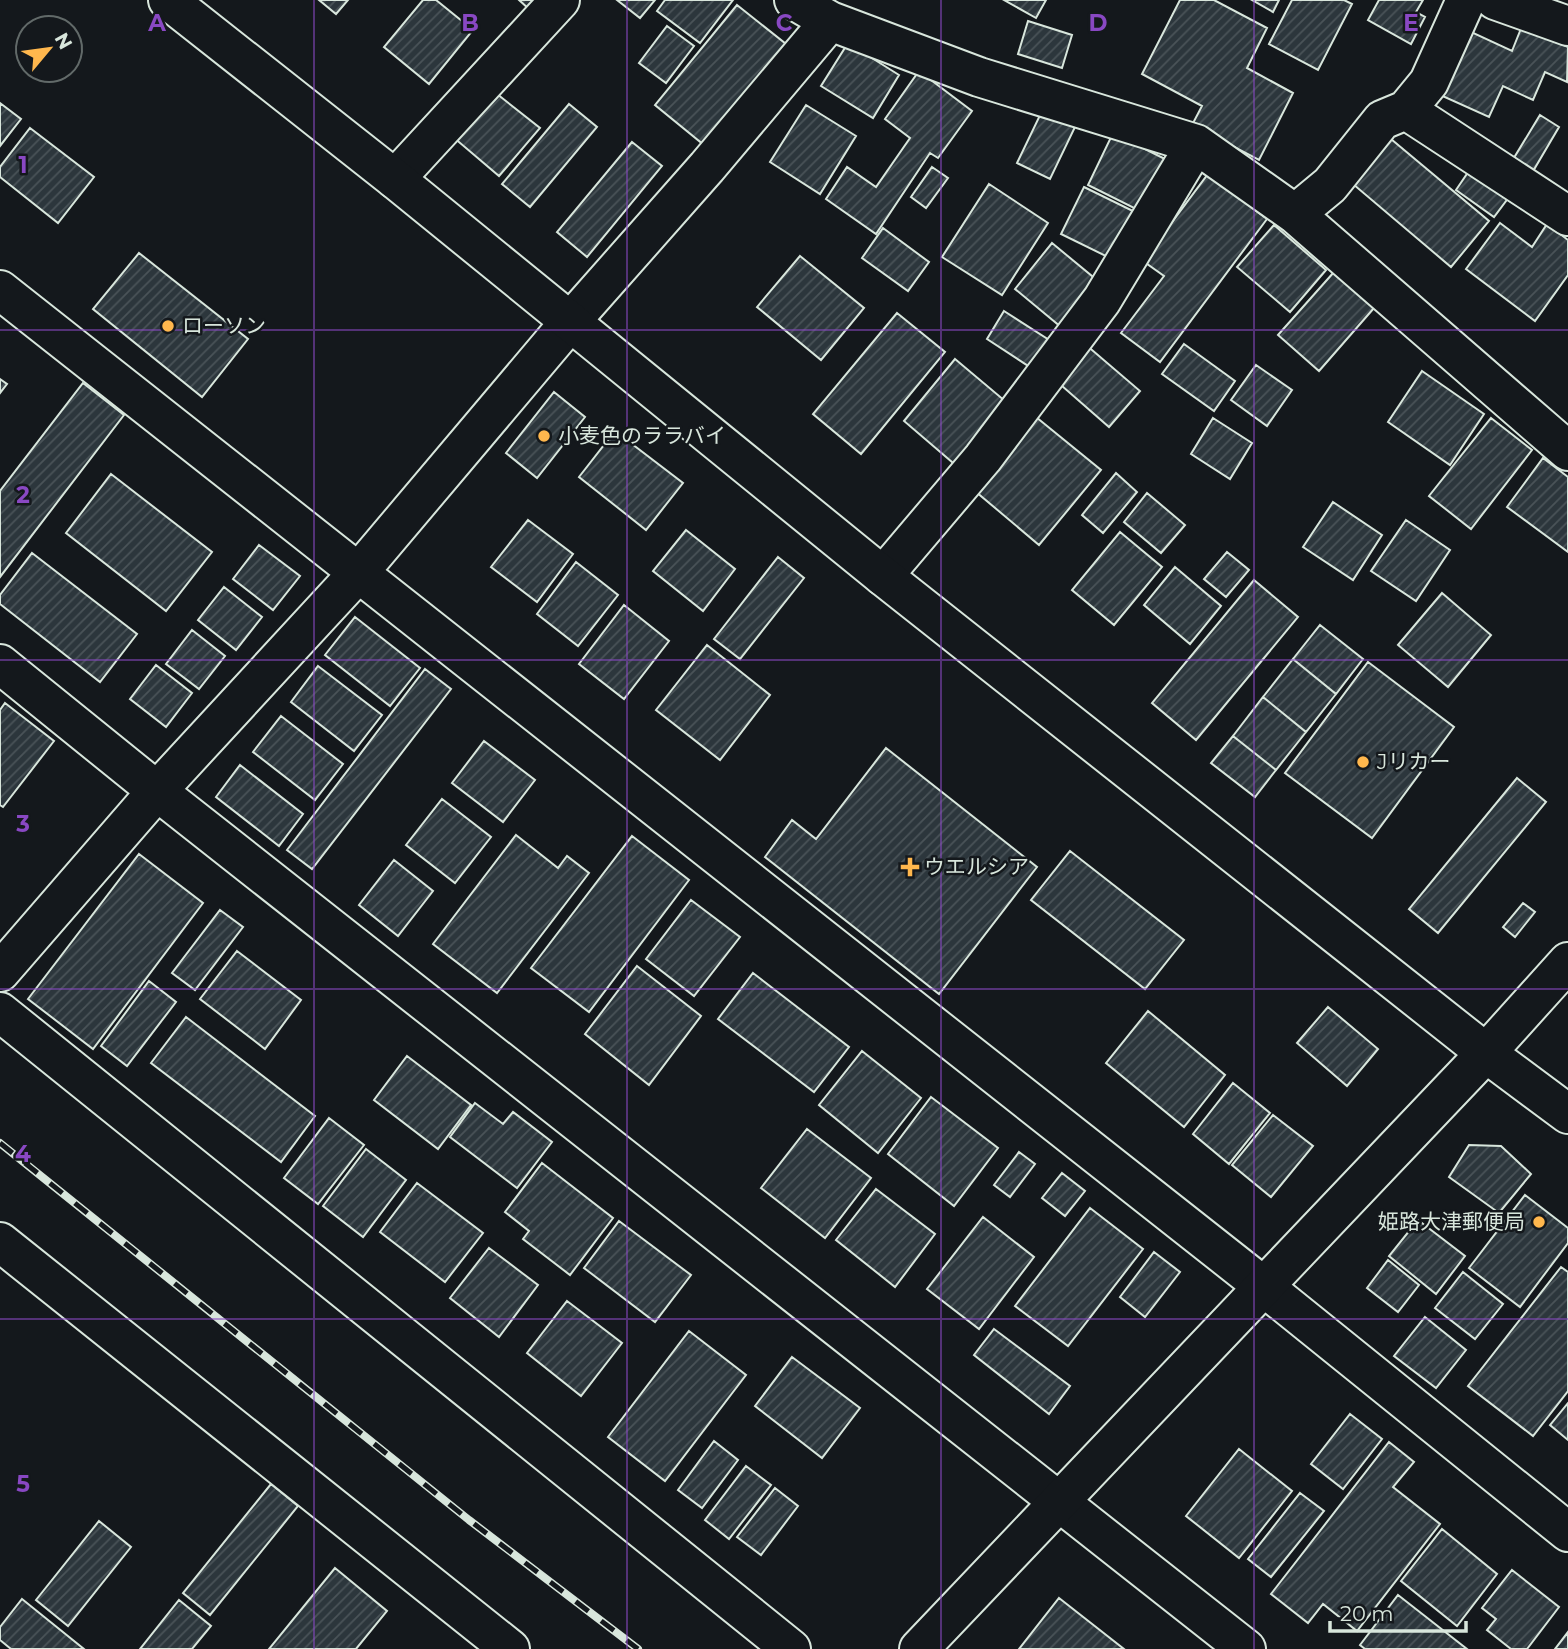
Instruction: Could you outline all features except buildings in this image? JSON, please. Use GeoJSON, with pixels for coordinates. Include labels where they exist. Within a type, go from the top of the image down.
{"type":"FeatureCollection","features":[{"type":"Feature","properties":{"kind":"street"},"geometry":{"type":"LineString","coordinates":[[168,0],[395,179],[883,576],[1568,1114]]}},
{"type":"Feature","properties":{"kind":"street"},"geometry":{"type":"LineString","coordinates":[[395,179],[560,0]]}},
{"type":"Feature","properties":{"kind":"street"},"geometry":{"type":"LineString","coordinates":[[794,0],[830,21],[979,77],[1196,144],[1296,214],[1568,451]]}},
{"type":"Feature","properties":{"kind":"street"},"geometry":{"type":"LineString","coordinates":[[1296,214],[1330,185],[1382,120],[1405,110],[1429,82],[1466,0]]}},
{"type":"Feature","properties":{"kind":"street"},"geometry":{"type":"LineString","coordinates":[[1494,0],[1568,26]]}},
{"type":"Feature","properties":{"kind":"street"},"geometry":{"type":"LineString","coordinates":[[0,972],[157,791],[359,572],[830,21]]}},
{"type":"Feature","properties":{"kind":"street"},"geometry":{"type":"LineString","coordinates":[[1405,110],[1568,216]]}},
{"type":"Feature","properties":{"kind":"street"},"geometry":{"type":"LineString","coordinates":[[883,576],[983,458],[1102,300],[1196,144]]}},
{"type":"Feature","properties":{"kind":"street"},"geometry":{"type":"LineString","coordinates":[[0,290],[1263,1286],[1568,1532]]}},
{"type":"Feature","properties":{"kind":"street"},"geometry":{"type":"LineString","coordinates":[[0,664],[157,791],[1246,1649]]}},
{"type":"Feature","properties":{"kind":"street"},"geometry":{"type":"LineString","coordinates":[[919,1649],[1486,1052],[1568,962]]}},
{"type":"Feature","properties":{"kind":"street"},"geometry":{"type":"LineString","coordinates":[[0,1012],[791,1649]]}},
{"type":"Feature","properties":{"kind":"street"},"geometry":{"type":"LineString","coordinates":[[0,1242],[510,1649]]}},
{"type":"Feature","properties":{"kind":"railway"},"geometry":{"type":"LineString","coordinates":[[0,1143],[469,1520],[638,1649]]}},
{"type":"Feature","properties":{"kind":"place","name":"ローソン"},"geometry":{"type":"Point","coordinates":[168,326]}},
{"type":"Feature","properties":{"kind":"place","name":"小麦色のララバイ"},"geometry":{"type":"Point","coordinates":[544,436]}},
{"type":"Feature","properties":{"kind":"place","name":"Jリカー"},"geometry":{"type":"Point","coordinates":[1363,762]}},
{"type":"Feature","properties":{"kind":"place","name":"ウエルシア"},"geometry":{"type":"Point","coordinates":[910,867]}},
{"type":"Feature","properties":{"kind":"place","name":"姫路大津郵便局"},"geometry":{"type":"Point","coordinates":[1539,1222]}}]}
